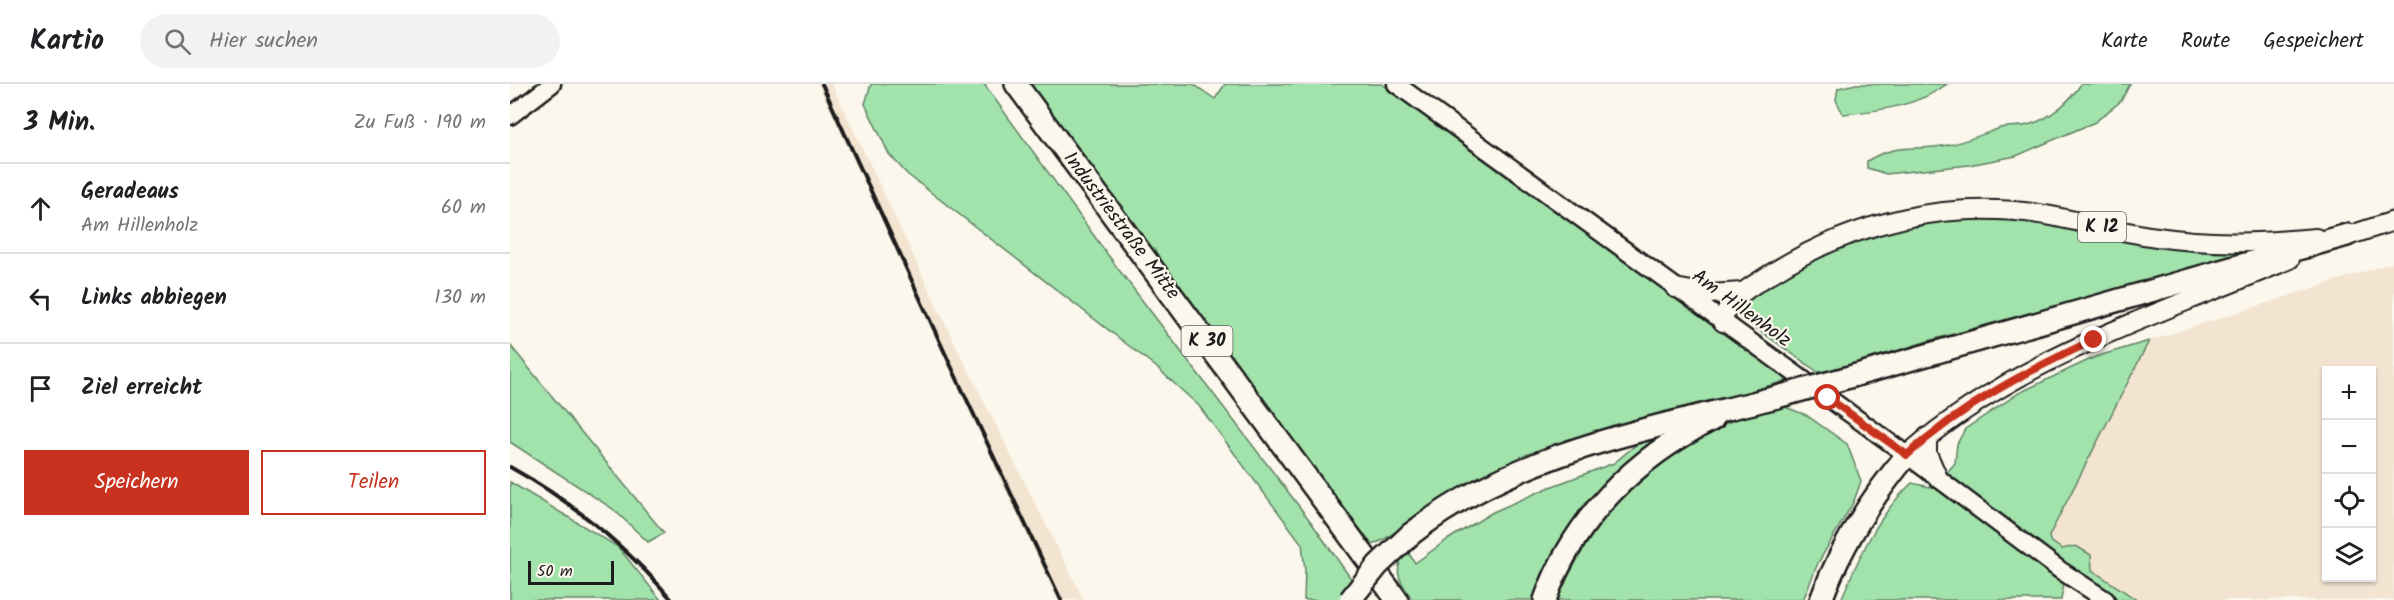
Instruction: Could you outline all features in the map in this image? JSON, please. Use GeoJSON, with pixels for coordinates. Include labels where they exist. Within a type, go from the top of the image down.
{"type":"FeatureCollection","features":[{"type":"Feature","properties":{"kind":"highway","name":"Industriestraße Mitte"},"geometry":{"type":"LineString","coordinates":[[1016,84],[1397,600]]}},
{"type":"Feature","properties":{"kind":"highway"},"geometry":{"type":"LineString","coordinates":[[1350,600],[1378,565],[1434,516],[1476,490],[1558,455],[1692,416],[1746,405],[1853,376],[2347,235]]}},
{"type":"Feature","properties":{"kind":"highway"},"geometry":{"type":"LineString","coordinates":[[1545,600],[1556,572],[1576,536],[1599,505],[1626,477],[1643,462],[1681,437],[1710,420],[1746,405]]}},
{"type":"Feature","properties":{"kind":"highway"},"geometry":{"type":"LineString","coordinates":[[1821,600],[1838,559],[1853,532],[1907,455]]}},
{"type":"Feature","properties":{"kind":"main road","name":"K 12"},"geometry":{"type":"LineString","coordinates":[[1723,322],[1724,313],[1743,292],[1806,253],[1831,241],[1900,219],[1945,211],[2023,212],[2157,237],[2215,242],[2276,242],[2347,235]]}},
{"type":"Feature","properties":{"kind":"main road","name":"K 12"},"geometry":{"type":"LineString","coordinates":[[1907,455],[1970,405],[2032,369],[2177,303],[2347,235],[2394,221]]}},
{"type":"Feature","properties":{"kind":"main road","name":"K 12"},"geometry":{"type":"LineString","coordinates":[[1675,288],[1709,294],[1743,292]]}},
{"type":"Feature","properties":{"kind":"main road"},"geometry":{"type":"LineString","coordinates":[[1927,437],[1927,453],[1938,478]]}},
{"type":"Feature","properties":{"kind":"street"},"geometry":{"type":"LineString","coordinates":[[510,116],[552,84]]}},
{"type":"Feature","properties":{"kind":"street","name":"Am Hillenholz"},"geometry":{"type":"LineString","coordinates":[[1396,84],[1907,455],[2060,570],[2106,600]]}},
{"type":"Feature","properties":{"kind":"shaded area"},"geometry":{"type":"Polygon","coordinates":[[[818,84],[832,84],[956,346],[1084,600],[1058,600],[818,84]]]}},
{"type":"Feature","properties":{"kind":"shaded area"},"geometry":{"type":"Polygon","coordinates":[[[2394,262],[2394,600],[2137,600],[2056,545],[2049,536],[2149,341],[2394,262]]]}},
{"type":"Feature","properties":{"kind":"green space"},"geometry":{"type":"Polygon","coordinates":[[[871,84],[984,84],[1116,266],[1311,522],[1354,583],[1343,600],[1304,600],[1305,570],[1302,544],[1199,406],[1155,366],[907,174],[889,154],[865,104],[871,84]]]}},
{"type":"Feature","properties":{"kind":"green space"},"geometry":{"type":"Polygon","coordinates":[[[1026,84],[1193,84],[1215,99],[1225,84],[1382,84],[1675,298],[1792,379],[1753,390],[1752,394],[1488,475],[1453,493],[1372,545],[1026,84]]]}},
{"type":"Feature","properties":{"kind":"green space"},"geometry":{"type":"Polygon","coordinates":[[[1856,84],[1947,84],[1924,98],[1898,106],[1843,114],[1836,100],[1838,88],[1856,84]]]}},
{"type":"Feature","properties":{"kind":"green space"},"geometry":{"type":"Polygon","coordinates":[[[2081,84],[2130,84],[2121,101],[2095,122],[2016,156],[1969,165],[1886,174],[1867,168],[1867,161],[1887,152],[1949,145],[2000,128],[2023,126],[2046,118],[2071,97],[2081,84]]]}},
{"type":"Feature","properties":{"kind":"green space"},"geometry":{"type":"Polygon","coordinates":[[[1978,214],[2250,250],[2245,255],[1931,340],[1841,369],[1818,372],[1746,321],[1738,308],[1795,269],[1861,235],[1978,214]]]}},
{"type":"Feature","properties":{"kind":"green space"},"geometry":{"type":"Polygon","coordinates":[[[2149,341],[2049,536],[2050,541],[2062,549],[2076,546],[2091,555],[2092,570],[2137,600],[2090,600],[2064,583],[2061,600],[1841,600],[1862,553],[1889,509],[1912,483],[1934,488],[1955,463],[1957,444],[1965,429],[2019,393],[2095,357],[2149,341]]]}},
{"type":"Feature","properties":{"kind":"green space"},"geometry":{"type":"Polygon","coordinates":[[[510,345],[664,533],[648,542],[613,509],[510,442],[510,345]]]}},
{"type":"Feature","properties":{"kind":"green space"},"geometry":{"type":"Polygon","coordinates":[[[1780,405],[1806,415],[1847,444],[1861,481],[1854,501],[1818,563],[1803,600],[1557,600],[1583,551],[1614,506],[1653,468],[1675,451],[1708,431],[1780,405]]]}},
{"type":"Feature","properties":{"kind":"green space"},"geometry":{"type":"Polygon","coordinates":[[[1695,422],[1656,445],[1539,600],[1413,600],[1401,581],[1398,570],[1406,549],[1415,563],[1493,512],[1614,463],[1637,444],[1695,422]]]}},
{"type":"Feature","properties":{"kind":"green space"},"geometry":{"type":"Polygon","coordinates":[[[510,482],[618,547],[661,600],[510,600],[510,482]]]}},
{"type":"Feature","properties":{"kind":"railway"},"geometry":{"type":"LineString","coordinates":[[822,84],[1061,600]]}},
{"type":"Feature","properties":{"kind":"railway"},"geometry":{"type":"LineString","coordinates":[[510,467],[555,495],[597,526],[636,561],[672,600]]}},
{"type":"Feature","properties":{"kind":"route"},"geometry":{"type":"LineString","coordinates":[[1828,398],[1907,455],[1961,411],[1995,389],[2094,340]]}}]}
